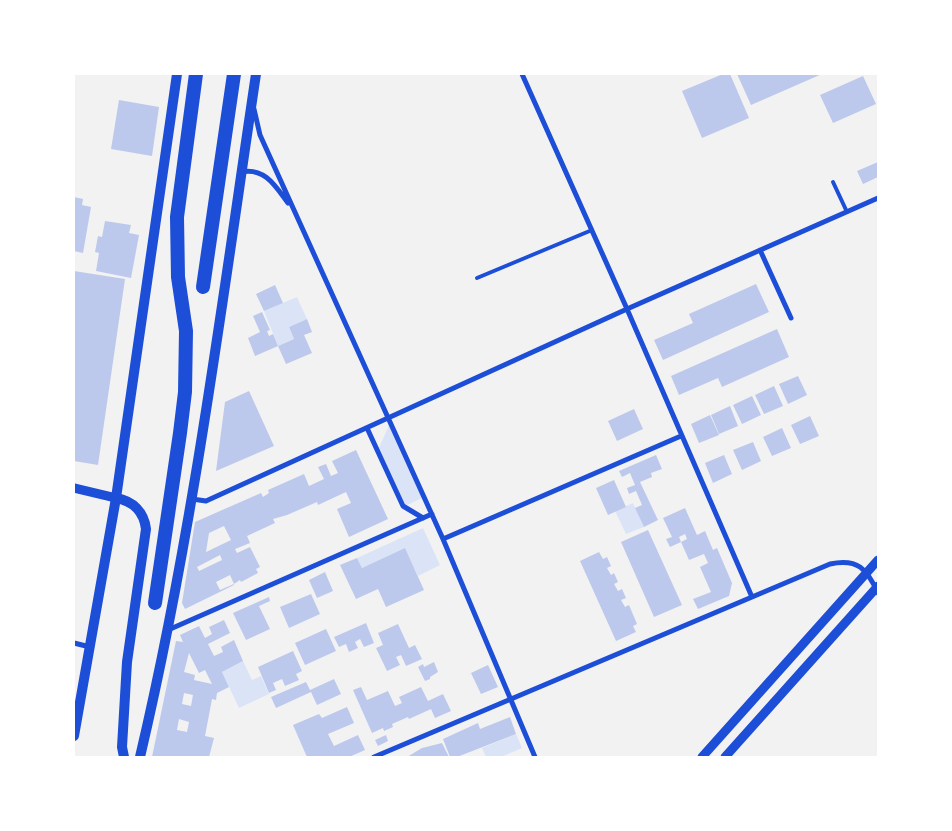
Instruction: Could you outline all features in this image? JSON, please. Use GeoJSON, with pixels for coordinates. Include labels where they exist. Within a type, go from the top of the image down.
{"type":"FeatureCollection","features":[{"type":"Feature","properties":{"kind":"highway"},"geometry":{"type":"LineString","coordinates":[[155,603],[185,392],[186,331],[178,277],[177,217],[196,74]]}},
{"type":"Feature","properties":{"kind":"highway"},"geometry":{"type":"LineString","coordinates":[[203,287],[234,74]]}},
{"type":"Feature","properties":{"kind":"main road"},"geometry":{"type":"LineString","coordinates":[[74,736],[116,498],[177,74]]}},
{"type":"Feature","properties":{"kind":"main road"},"geometry":{"type":"LineString","coordinates":[[140,757],[168,630],[192,499],[256,74]]}},
{"type":"Feature","properties":{"kind":"main road"},"geometry":{"type":"LineString","coordinates":[[116,498],[126,500],[136,507],[143,517],[146,529],[127,662],[122,746],[124,757]]}},
{"type":"Feature","properties":{"kind":"street"},"geometry":{"type":"LineString","coordinates":[[522,74],[627,309],[752,597]]}},
{"type":"Feature","properties":{"kind":"street"},"geometry":{"type":"LineString","coordinates":[[252,100],[260,135],[432,514],[535,757]]}},
{"type":"Feature","properties":{"kind":"street"},"geometry":{"type":"LineString","coordinates":[[241,172],[249,170],[258,171],[265,175],[293,210]]}},
{"type":"Feature","properties":{"kind":"street"},"geometry":{"type":"LineString","coordinates":[[192,499],[206,501],[627,309],[878,198]]}},
{"type":"Feature","properties":{"kind":"street"},"geometry":{"type":"LineString","coordinates":[[760,250],[791,318]]}},
{"type":"Feature","properties":{"kind":"street"},"geometry":{"type":"LineString","coordinates":[[367,428],[403,506],[423,518]]}},
{"type":"Feature","properties":{"kind":"street"},"geometry":{"type":"LineString","coordinates":[[443,539],[681,436]]}},
{"type":"Feature","properties":{"kind":"street"},"geometry":{"type":"LineString","coordinates":[[74,488],[116,498]]}},
{"type":"Feature","properties":{"kind":"street"},"geometry":{"type":"LineString","coordinates":[[168,630],[432,514]]}},
{"type":"Feature","properties":{"kind":"street"},"geometry":{"type":"LineString","coordinates":[[702,757],[878,560]]}},
{"type":"Feature","properties":{"kind":"street"},"geometry":{"type":"LineString","coordinates":[[374,757],[830,564],[843,561],[856,564],[867,573],[878,589],[726,757]]}},
{"type":"Feature","properties":{"kind":"street"},"geometry":{"type":"LineString","coordinates":[[74,643],[90,647]]}},
{"type":"Feature","properties":{"kind":"lane"},"geometry":{"type":"LineString","coordinates":[[833,182],[846,212]]}},
{"type":"Feature","properties":{"kind":"lane"},"geometry":{"type":"LineString","coordinates":[[477,278],[592,230]]}},
{"type":"Feature","properties":{"kind":"shaded area"},"geometry":{"type":"Polygon","coordinates":[[[297,297],[307,319],[289,327],[294,339],[278,346],[264,311],[297,297]]]}},
{"type":"Feature","properties":{"kind":"shaded area"},"geometry":{"type":"Polygon","coordinates":[[[389,425],[422,498],[405,506],[379,448],[389,425]]]}},
{"type":"Feature","properties":{"kind":"shaded area"},"geometry":{"type":"Polygon","coordinates":[[[633,503],[644,527],[626,534],[615,511],[633,503]]]}},
{"type":"Feature","properties":{"kind":"shaded area"},"geometry":{"type":"Polygon","coordinates":[[[423,528],[440,565],[418,576],[405,549],[362,568],[357,558],[423,528]]]}},
{"type":"Feature","properties":{"kind":"shaded area"},"geometry":{"type":"Polygon","coordinates":[[[243,661],[252,680],[261,676],[269,694],[239,708],[222,672],[243,661]]]}},
{"type":"Feature","properties":{"kind":"shaded area"},"geometry":{"type":"Polygon","coordinates":[[[516,734],[522,748],[501,757],[486,757],[482,748],[516,734]]]}},
{"type":"Feature","properties":{"kind":"building"},"geometry":{"type":"Polygon","coordinates":[[[723,74],[730,74],[749,118],[702,138],[682,91],[723,74]]]}},
{"type":"Feature","properties":{"kind":"building"},"geometry":{"type":"Polygon","coordinates":[[[737,74],[822,74],[751,105],[737,74]]]}},
{"type":"Feature","properties":{"kind":"building"},"geometry":{"type":"Polygon","coordinates":[[[863,76],[876,104],[833,123],[820,95],[863,76]]]}},
{"type":"Feature","properties":{"kind":"building"},"geometry":{"type":"Polygon","coordinates":[[[119,100],[159,107],[152,156],[111,149],[119,100]]]}},
{"type":"Feature","properties":{"kind":"building"},"geometry":{"type":"Polygon","coordinates":[[[878,162],[878,177],[863,184],[857,171],[878,162]]]}},
{"type":"Feature","properties":{"kind":"building"},"geometry":{"type":"Polygon","coordinates":[[[74,197],[83,199],[82,205],[91,207],[83,253],[74,251],[74,197]]]}},
{"type":"Feature","properties":{"kind":"building"},"geometry":{"type":"Polygon","coordinates":[[[105,221],[131,225],[129,233],[139,235],[131,278],[96,271],[99,253],[95,252],[98,236],[102,237],[105,221]]]}},
{"type":"Feature","properties":{"kind":"building"},"geometry":{"type":"Polygon","coordinates":[[[74,271],[125,279],[98,465],[74,461],[74,271]]]}},
{"type":"Feature","properties":{"kind":"building"},"geometry":{"type":"Polygon","coordinates":[[[756,284],[769,312],[663,360],[654,340],[693,323],[689,314],[756,284]]]}},
{"type":"Feature","properties":{"kind":"building"},"geometry":{"type":"Polygon","coordinates":[[[275,285],[283,303],[264,311],[256,294],[275,285]]]}},
{"type":"Feature","properties":{"kind":"building"},"geometry":{"type":"Polygon","coordinates":[[[262,312],[270,330],[267,331],[269,336],[273,334],[278,346],[255,356],[248,338],[260,332],[253,316],[262,312]]]}},
{"type":"Feature","properties":{"kind":"building"},"geometry":{"type":"Polygon","coordinates":[[[307,319],[312,332],[304,335],[312,353],[286,364],[278,346],[294,339],[289,327],[307,319]]]}},
{"type":"Feature","properties":{"kind":"building"},"geometry":{"type":"Polygon","coordinates":[[[777,329],[789,357],[722,387],[718,378],[679,395],[671,376],[777,329]]]}},
{"type":"Feature","properties":{"kind":"building"},"geometry":{"type":"Polygon","coordinates":[[[798,376],[807,395],[788,404],[779,384],[798,376]]]}},
{"type":"Feature","properties":{"kind":"building"},"geometry":{"type":"Polygon","coordinates":[[[774,386],[783,406],[764,414],[755,395],[774,386]]]}},
{"type":"Feature","properties":{"kind":"building"},"geometry":{"type":"Polygon","coordinates":[[[249,391],[274,446],[216,471],[225,402],[249,391]]]}},
{"type":"Feature","properties":{"kind":"building"},"geometry":{"type":"Polygon","coordinates":[[[752,396],[761,415],[742,424],[733,405],[752,396]]]}},
{"type":"Feature","properties":{"kind":"building"},"geometry":{"type":"Polygon","coordinates":[[[730,406],[738,426],[719,434],[711,415],[730,406]]]}},
{"type":"Feature","properties":{"kind":"building"},"geometry":{"type":"Polygon","coordinates":[[[634,409],[643,429],[617,441],[608,421],[634,409]]]}},
{"type":"Feature","properties":{"kind":"building"},"geometry":{"type":"Polygon","coordinates":[[[710,415],[719,435],[699,443],[691,424],[710,415]]]}},
{"type":"Feature","properties":{"kind":"building"},"geometry":{"type":"Polygon","coordinates":[[[810,416],[819,436],[800,444],[791,425],[810,416]]]}},
{"type":"Feature","properties":{"kind":"building"},"geometry":{"type":"Polygon","coordinates":[[[782,428],[791,448],[772,456],[763,437],[782,428]]]}},
{"type":"Feature","properties":{"kind":"building"},"geometry":{"type":"Polygon","coordinates":[[[753,442],[761,461],[742,470],[733,450],[753,442]]]}},
{"type":"Feature","properties":{"kind":"building"},"geometry":{"type":"Polygon","coordinates":[[[356,450],[388,519],[349,537],[337,509],[351,503],[346,492],[318,505],[317,502],[273,519],[275,523],[247,536],[250,543],[235,549],[237,553],[250,547],[260,567],[256,569],[258,573],[241,582],[240,580],[234,585],[185,609],[182,603],[195,522],[261,493],[263,497],[269,493],[268,490],[304,474],[309,486],[324,479],[318,467],[326,464],[331,476],[338,473],[332,461],[356,450]],[[224,526],[209,533],[206,552],[231,540],[224,526]],[[220,555],[197,567],[199,571],[222,560],[220,555]],[[230,575],[216,582],[220,590],[234,584],[230,575]]]}},
{"type":"Feature","properties":{"kind":"building"},"geometry":{"type":"Polygon","coordinates":[[[656,455],[662,469],[651,473],[652,477],[640,482],[658,520],[644,527],[635,508],[642,505],[636,491],[629,494],[627,488],[635,485],[630,473],[622,477],[619,471],[656,455]]]}},
{"type":"Feature","properties":{"kind":"building"},"geometry":{"type":"Polygon","coordinates":[[[724,455],[732,474],[713,483],[705,463],[724,455]]]}},
{"type":"Feature","properties":{"kind":"building"},"geometry":{"type":"Polygon","coordinates":[[[614,480],[626,507],[608,515],[596,488],[614,480]]]}},
{"type":"Feature","properties":{"kind":"building"},"geometry":{"type":"Polygon","coordinates":[[[685,508],[697,535],[705,531],[713,550],[717,548],[732,583],[729,596],[698,609],[693,599],[711,592],[700,567],[708,563],[704,554],[689,560],[681,542],[670,547],[666,539],[672,537],[663,518],[685,508]],[[685,534],[679,537],[681,542],[687,539],[685,534]]]}},
{"type":"Feature","properties":{"kind":"building"},"geometry":{"type":"Polygon","coordinates":[[[648,530],[682,605],[654,617],[621,542],[648,530]]]}},
{"type":"Feature","properties":{"kind":"building"},"geometry":{"type":"Polygon","coordinates":[[[405,548],[424,590],[386,607],[378,589],[356,599],[340,565],[357,558],[362,568],[405,548]]]}},
{"type":"Feature","properties":{"kind":"building"},"geometry":{"type":"Polygon","coordinates":[[[599,552],[603,559],[607,557],[611,566],[607,568],[611,575],[614,573],[618,582],[614,584],[618,591],[622,589],[626,598],[621,600],[625,607],[629,605],[637,624],[633,626],[636,632],[616,641],[580,561],[599,552]]]}},
{"type":"Feature","properties":{"kind":"building"},"geometry":{"type":"Polygon","coordinates":[[[325,572],[333,591],[317,598],[309,580],[325,572]]]}},
{"type":"Feature","properties":{"kind":"building"},"geometry":{"type":"Polygon","coordinates":[[[311,594],[320,614],[289,628],[280,607],[311,594]]]}},
{"type":"Feature","properties":{"kind":"building"},"geometry":{"type":"Polygon","coordinates":[[[269,597],[270,601],[259,606],[270,629],[246,640],[233,613],[269,597]]]}},
{"type":"Feature","properties":{"kind":"building"},"geometry":{"type":"Polygon","coordinates":[[[224,620],[230,633],[208,644],[214,656],[223,652],[221,647],[234,640],[243,661],[222,672],[229,687],[217,693],[216,700],[212,699],[205,736],[214,738],[209,757],[152,757],[176,641],[183,642],[180,635],[199,626],[205,638],[212,634],[209,627],[224,620]],[[189,653],[184,672],[195,675],[194,680],[212,684],[205,670],[199,673],[189,653]],[[184,693],[182,704],[191,706],[193,695],[184,693]],[[179,719],[177,730],[187,732],[189,722],[179,719]]]}},
{"type":"Feature","properties":{"kind":"building"},"geometry":{"type":"Polygon","coordinates":[[[366,623],[374,643],[364,647],[360,639],[355,642],[358,648],[349,652],[346,644],[339,647],[334,637],[366,623]]]}},
{"type":"Feature","properties":{"kind":"building"},"geometry":{"type":"Polygon","coordinates":[[[398,624],[409,648],[415,645],[422,659],[406,666],[401,655],[396,657],[400,665],[387,671],[376,648],[383,645],[378,633],[398,624]]]}},
{"type":"Feature","properties":{"kind":"building"},"geometry":{"type":"Polygon","coordinates":[[[326,629],[336,651],[305,665],[295,643],[326,629]]]}},
{"type":"Feature","properties":{"kind":"building"},"geometry":{"type":"Polygon","coordinates":[[[293,651],[302,671],[296,674],[299,680],[285,686],[282,679],[273,683],[276,690],[269,693],[258,667],[293,651]]]}},
{"type":"Feature","properties":{"kind":"building"},"geometry":{"type":"Polygon","coordinates":[[[434,662],[438,672],[425,681],[418,667],[423,664],[424,667],[434,662]]]}},
{"type":"Feature","properties":{"kind":"building"},"geometry":{"type":"Polygon","coordinates":[[[488,665],[498,687],[481,694],[471,673],[488,665]]]}},
{"type":"Feature","properties":{"kind":"building"},"geometry":{"type":"Polygon","coordinates":[[[334,679],[341,694],[317,705],[311,692],[276,708],[271,697],[306,682],[310,690],[334,679]]]}},
{"type":"Feature","properties":{"kind":"building"},"geometry":{"type":"Polygon","coordinates":[[[361,687],[367,700],[388,691],[395,706],[402,703],[399,697],[421,687],[428,701],[443,694],[451,711],[435,718],[431,709],[392,724],[393,727],[384,731],[383,728],[372,733],[353,690],[361,687]]]}},
{"type":"Feature","properties":{"kind":"building"},"geometry":{"type":"Polygon","coordinates":[[[347,707],[354,723],[328,734],[334,746],[358,735],[365,750],[349,757],[307,757],[293,725],[319,714],[322,718],[347,707]]]}},
{"type":"Feature","properties":{"kind":"building"},"geometry":{"type":"Polygon","coordinates":[[[510,717],[516,734],[457,757],[450,757],[443,739],[478,723],[480,729],[510,717]]]}},
{"type":"Feature","properties":{"kind":"building"},"geometry":{"type":"Polygon","coordinates":[[[386,735],[388,741],[378,746],[375,740],[386,735]]]}},
{"type":"Feature","properties":{"kind":"building"},"geometry":{"type":"Polygon","coordinates":[[[442,743],[449,757],[407,757],[422,748],[442,743]]]}}]}
